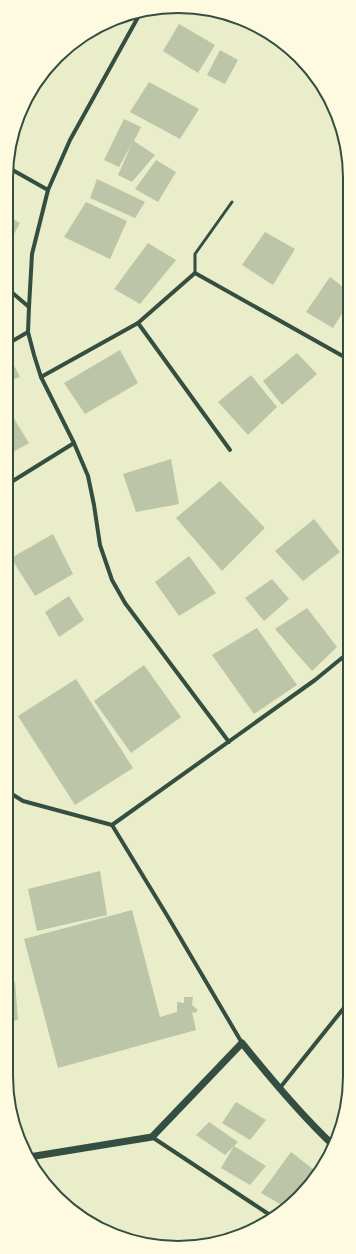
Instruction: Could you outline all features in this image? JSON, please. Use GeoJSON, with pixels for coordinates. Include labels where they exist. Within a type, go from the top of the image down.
{"type":"FeatureCollection","features":[{"type":"Feature","properties":{"kind":"street"},"geometry":{"type":"LineString","coordinates":[[137,18],[70,140],[48,190],[32,254],[28,332],[41,377],[74,443],[88,476],[100,546],[112,580],[126,603],[229,742]]}},
{"type":"Feature","properties":{"kind":"street"},"geometry":{"type":"LineString","coordinates":[[13,170],[48,190]]}},
{"type":"Feature","properties":{"kind":"street"},"geometry":{"type":"LineString","coordinates":[[41,377],[138,323],[195,273],[343,356]]}},
{"type":"Feature","properties":{"kind":"street"},"geometry":{"type":"LineString","coordinates":[[13,293],[29,307]]}},
{"type":"Feature","properties":{"kind":"street"},"geometry":{"type":"LineString","coordinates":[[138,323],[230,450]]}},
{"type":"Feature","properties":{"kind":"street"},"geometry":{"type":"LineString","coordinates":[[13,341],[28,332]]}},
{"type":"Feature","properties":{"kind":"street"},"geometry":{"type":"LineString","coordinates":[[13,481],[74,443]]}},
{"type":"Feature","properties":{"kind":"street"},"geometry":{"type":"LineString","coordinates":[[112,824],[315,680],[343,657]]}},
{"type":"Feature","properties":{"kind":"street"},"geometry":{"type":"LineString","coordinates":[[13,795],[24,801],[112,824],[242,1043],[279,1089],[329,1141]]}},
{"type":"Feature","properties":{"kind":"street"},"geometry":{"type":"LineString","coordinates":[[279,1089],[343,1009]]}},
{"type":"Feature","properties":{"kind":"street"},"geometry":{"type":"LineString","coordinates":[[34,1156],[152,1137],[242,1043]]}},
{"type":"Feature","properties":{"kind":"street"},"geometry":{"type":"LineString","coordinates":[[152,1137],[268,1214]]}},
{"type":"Feature","properties":{"kind":"lane"},"geometry":{"type":"LineString","coordinates":[[195,273],[195,254],[232,202]]}},
{"type":"Feature","properties":{"kind":"building"},"geometry":{"type":"Polygon","coordinates":[[[179,24],[215,45],[198,73],[163,51],[179,24]]]}},
{"type":"Feature","properties":{"kind":"building"},"geometry":{"type":"Polygon","coordinates":[[[220,50],[238,60],[225,84],[207,75],[220,50]]]}},
{"type":"Feature","properties":{"kind":"building"},"geometry":{"type":"Polygon","coordinates":[[[149,82],[199,109],[180,139],[130,112],[149,82]]]}},
{"type":"Feature","properties":{"kind":"building"},"geometry":{"type":"Polygon","coordinates":[[[124,119],[141,127],[134,141],[155,155],[132,182],[118,175],[132,143],[119,167],[104,160],[124,119]]]}},
{"type":"Feature","properties":{"kind":"building"},"geometry":{"type":"Polygon","coordinates":[[[156,160],[176,172],[158,202],[135,189],[156,160]]]}},
{"type":"Feature","properties":{"kind":"building"},"geometry":{"type":"Polygon","coordinates":[[[97,179],[145,202],[135,218],[90,198],[97,179]]]}},
{"type":"Feature","properties":{"kind":"building"},"geometry":{"type":"Polygon","coordinates":[[[86,202],[127,221],[110,259],[64,237],[86,202]]]}},
{"type":"Feature","properties":{"kind":"building"},"geometry":{"type":"Polygon","coordinates":[[[13,219],[20,223],[13,236],[13,219]]]}},
{"type":"Feature","properties":{"kind":"building"},"geometry":{"type":"Polygon","coordinates":[[[265,232],[295,249],[273,285],[242,265],[265,232]]]}},
{"type":"Feature","properties":{"kind":"building"},"geometry":{"type":"Polygon","coordinates":[[[148,243],[176,260],[140,304],[114,289],[148,243]]]}},
{"type":"Feature","properties":{"kind":"building"},"geometry":{"type":"Polygon","coordinates":[[[330,277],[343,287],[343,312],[333,328],[306,312],[330,277]]]}},
{"type":"Feature","properties":{"kind":"building"},"geometry":{"type":"Polygon","coordinates":[[[120,350],[138,383],[85,414],[64,383],[120,350]]]}},
{"type":"Feature","properties":{"kind":"building"},"geometry":{"type":"Polygon","coordinates":[[[297,353],[317,374],[282,405],[263,381],[297,353]]]}},
{"type":"Feature","properties":{"kind":"building"},"geometry":{"type":"Polygon","coordinates":[[[13,364],[20,377],[13,379],[13,364]]]}},
{"type":"Feature","properties":{"kind":"building"},"geometry":{"type":"Polygon","coordinates":[[[251,375],[277,407],[248,435],[218,402],[251,375]]]}},
{"type":"Feature","properties":{"kind":"building"},"geometry":{"type":"Polygon","coordinates":[[[13,417],[29,443],[13,452],[13,417]]]}},
{"type":"Feature","properties":{"kind":"building"},"geometry":{"type":"Polygon","coordinates":[[[171,459],[179,504],[136,512],[123,474],[171,459]]]}},
{"type":"Feature","properties":{"kind":"building"},"geometry":{"type":"Polygon","coordinates":[[[220,481],[265,528],[222,571],[176,518],[220,481]]]}},
{"type":"Feature","properties":{"kind":"building"},"geometry":{"type":"Polygon","coordinates":[[[314,519],[340,552],[303,581],[275,551],[314,519]]]}},
{"type":"Feature","properties":{"kind":"building"},"geometry":{"type":"Polygon","coordinates":[[[53,534],[73,574],[35,596],[13,561],[13,557],[53,534]]]}},
{"type":"Feature","properties":{"kind":"building"},"geometry":{"type":"Polygon","coordinates":[[[189,556],[216,593],[179,616],[155,582],[189,556]]]}},
{"type":"Feature","properties":{"kind":"building"},"geometry":{"type":"Polygon","coordinates":[[[272,579],[289,599],[264,621],[245,598],[272,579]]]}},
{"type":"Feature","properties":{"kind":"building"},"geometry":{"type":"Polygon","coordinates":[[[69,596],[84,620],[59,637],[45,612],[69,596]]]}},
{"type":"Feature","properties":{"kind":"building"},"geometry":{"type":"Polygon","coordinates":[[[307,608],[337,647],[312,671],[275,629],[307,608]]]}},
{"type":"Feature","properties":{"kind":"building"},"geometry":{"type":"Polygon","coordinates":[[[257,628],[297,685],[254,714],[212,655],[257,628]]]}},
{"type":"Feature","properties":{"kind":"building"},"geometry":{"type":"Polygon","coordinates":[[[144,665],[181,717],[131,753],[94,701],[144,665]]]}},
{"type":"Feature","properties":{"kind":"building"},"geometry":{"type":"Polygon","coordinates":[[[76,679],[133,768],[75,805],[18,716],[76,679]]]}},
{"type":"Feature","properties":{"kind":"building"},"geometry":{"type":"Polygon","coordinates":[[[100,871],[107,915],[37,931],[28,889],[100,871]]]}},
{"type":"Feature","properties":{"kind":"building"},"geometry":{"type":"Polygon","coordinates":[[[132,910],[160,1017],[177,1012],[177,1002],[184,1003],[184,997],[193,997],[192,1005],[198,1010],[195,1013],[192,1012],[196,1030],[58,1068],[24,939],[132,910]]]}},
{"type":"Feature","properties":{"kind":"building"},"geometry":{"type":"Polygon","coordinates":[[[13,982],[15,982],[18,1020],[13,1021],[13,982]]]}},
{"type":"Feature","properties":{"kind":"building"},"geometry":{"type":"Polygon","coordinates":[[[236,1102],[266,1120],[250,1140],[222,1123],[236,1102]]]}},
{"type":"Feature","properties":{"kind":"building"},"geometry":{"type":"Polygon","coordinates":[[[209,1122],[238,1142],[225,1155],[196,1135],[209,1122]]]}},
{"type":"Feature","properties":{"kind":"building"},"geometry":{"type":"Polygon","coordinates":[[[234,1146],[266,1166],[250,1185],[221,1168],[234,1146]]]}},
{"type":"Feature","properties":{"kind":"building"},"geometry":{"type":"Polygon","coordinates":[[[291,1152],[314,1170],[295,1193],[281,1205],[261,1193],[291,1152]]]}}]}
